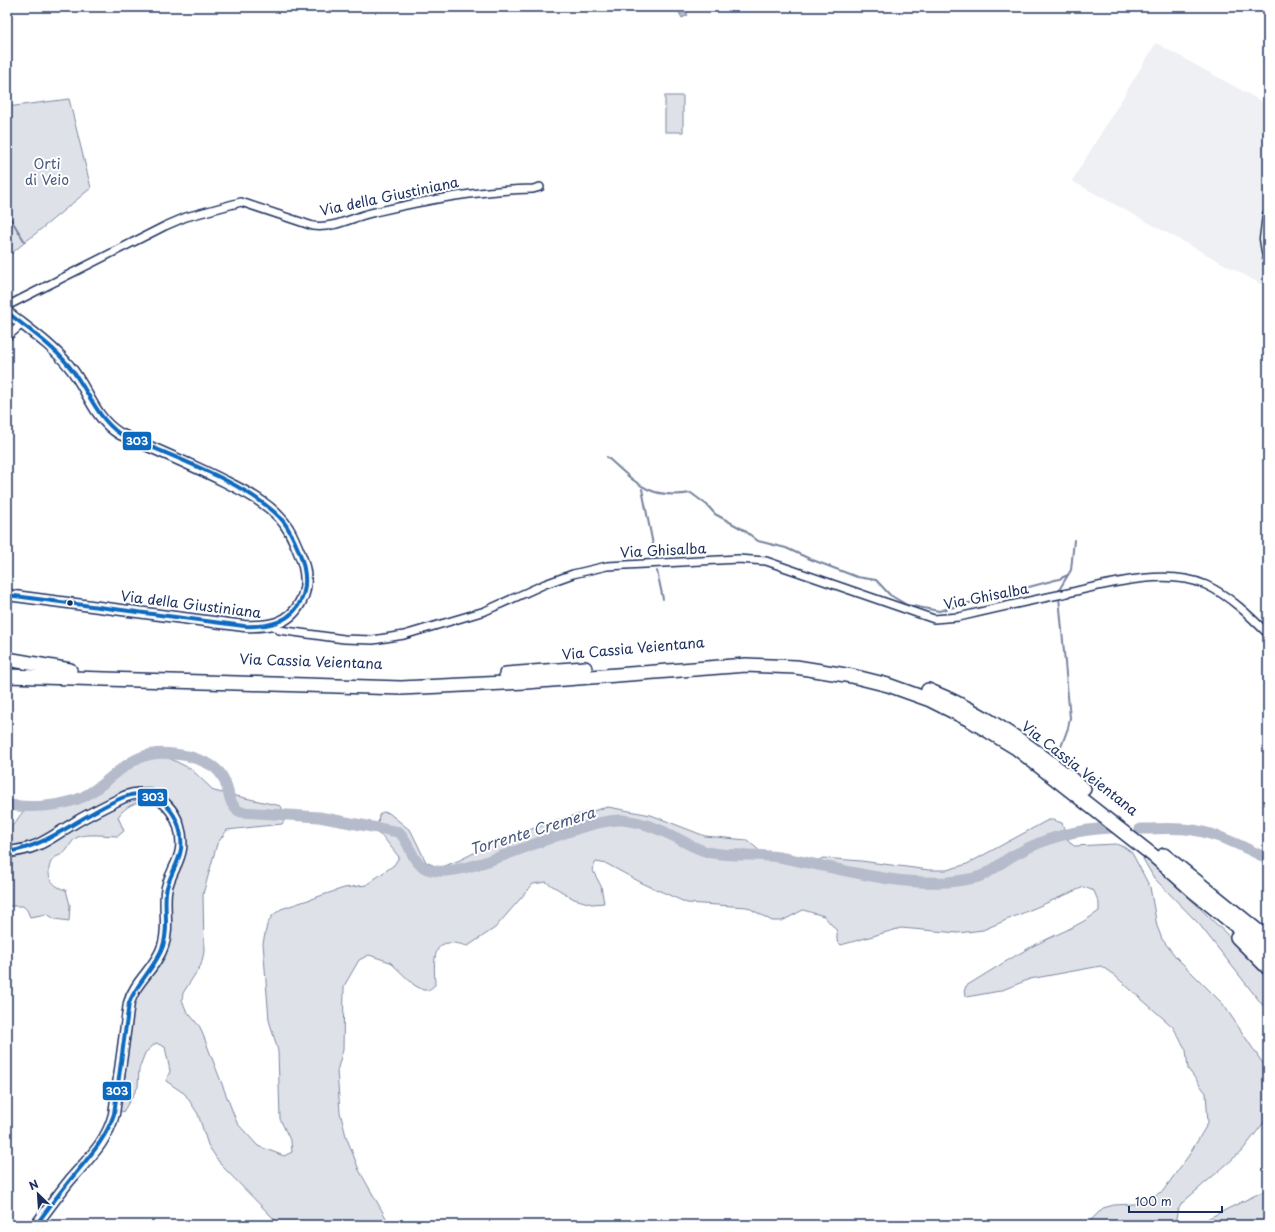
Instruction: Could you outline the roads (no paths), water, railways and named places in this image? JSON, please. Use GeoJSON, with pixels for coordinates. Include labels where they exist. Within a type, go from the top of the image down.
{"type":"FeatureCollection","features":[{"type":"Feature","properties":{"kind":"highway","name":"Via Cassia Veientana"},"geometry":{"type":"LineString","coordinates":[[7,676],[66,674],[395,684],[434,679],[713,658],[771,657],[822,662],[898,679],[952,700],[1024,742],[1073,786],[1194,886]]}},
{"type":"Feature","properties":{"kind":"highway"},"geometry":{"type":"LineString","coordinates":[[7,659],[66,674]]}},
{"type":"Feature","properties":{"kind":"highway","name":"Via Cassia Veientana"},"geometry":{"type":"LineString","coordinates":[[7,668],[66,674]]}},
{"type":"Feature","properties":{"kind":"highway"},"geometry":{"type":"LineString","coordinates":[[7,685],[66,674]]}},
{"type":"Feature","properties":{"kind":"highway"},"geometry":{"type":"LineString","coordinates":[[1194,886],[1268,931]]}},
{"type":"Feature","properties":{"kind":"highway"},"geometry":{"type":"LineString","coordinates":[[1194,886],[1268,939]]}},
{"type":"Feature","properties":{"kind":"highway"},"geometry":{"type":"LineString","coordinates":[[1194,886],[1268,952]]}},
{"type":"Feature","properties":{"kind":"highway"},"geometry":{"type":"LineString","coordinates":[[1194,886],[1268,968]]}},
{"type":"Feature","properties":{"kind":"street","name":"Via della Giustiniana"},"geometry":{"type":"LineString","coordinates":[[7,306],[165,226],[241,202],[313,226],[322,227],[373,212],[465,193],[533,189],[540,187]]}},
{"type":"Feature","properties":{"kind":"street"},"geometry":{"type":"LineString","coordinates":[[1268,215],[1265,241],[1268,258]]}},
{"type":"Feature","properties":{"kind":"street","name":"Via della Giustiniana"},"geometry":{"type":"LineString","coordinates":[[7,312],[58,353],[70,367],[100,418],[109,427],[120,434],[203,470],[267,506],[284,522],[293,538],[303,562],[306,574],[305,588],[300,603],[294,613],[272,625],[244,626],[7,595]]}},
{"type":"Feature","properties":{"kind":"street"},"geometry":{"type":"LineString","coordinates":[[7,337],[22,324]]}},
{"type":"Feature","properties":{"kind":"street","name":"Via Ghisalba"},"geometry":{"type":"LineString","coordinates":[[272,625],[279,630],[311,635],[361,640],[382,639],[404,635],[476,614],[545,584],[588,570],[607,566],[738,560],[766,561],[934,619],[959,617],[1059,594],[1137,580],[1163,578],[1185,579],[1215,590],[1245,612],[1268,634]]}},
{"type":"Feature","properties":{"kind":"street"},"geometry":{"type":"LineString","coordinates":[[7,852],[36,846],[87,816],[125,797],[139,793],[155,796],[169,806],[175,816],[181,839],[179,855],[167,888],[164,945],[157,959],[138,985],[129,1003],[114,1114],[109,1129],[100,1146],[58,1195],[36,1225]]}},
{"type":"Feature","properties":{"kind":"water"},"geometry":{"type":"Polygon","coordinates":[[[676,7],[683,7],[688,15],[682,18],[676,7]]]}},
{"type":"Feature","properties":{"kind":"waterway"},"geometry":{"type":"LineString","coordinates":[[7,213],[25,242]]}},
{"type":"Feature","properties":{"kind":"waterway"},"geometry":{"type":"LineString","coordinates":[[607,457],[635,482],[654,492],[677,495],[691,493],[707,505],[715,514],[744,530],[758,541],[786,548],[857,577],[876,580],[890,595],[907,605],[939,611],[1059,579],[1068,575]]}},
{"type":"Feature","properties":{"kind":"waterway"},"geometry":{"type":"LineString","coordinates":[[642,489],[656,560]]}},
{"type":"Feature","properties":{"kind":"waterway"},"geometry":{"type":"LineString","coordinates":[[1061,747],[1070,718],[1059,590],[1071,570],[1074,540]]}},
{"type":"Feature","properties":{"kind":"waterway"},"geometry":{"type":"LineString","coordinates":[[657,571],[663,599]]}},
{"type":"Feature","properties":{"kind":"waterway","name":"Torrente Cremera"},"geometry":{"type":"LineString","coordinates":[[7,805],[45,806],[65,803],[83,797],[95,790],[134,760],[158,753],[173,754],[192,757],[214,767],[225,781],[233,806],[241,812],[319,817],[399,832],[403,836],[413,856],[420,865],[425,868],[441,871],[464,868],[490,860],[577,829],[602,822],[623,820],[644,824],[707,852],[730,855],[775,857],[865,875],[906,881],[926,882],[951,882],[981,876],[1007,859],[1039,843],[1075,832],[1112,828]]}},
{"type":"Feature","properties":{"kind":"waterway","name":"Torrente Cremera"},"geometry":{"type":"LineString","coordinates":[[1140,829],[1166,828],[1203,832],[1231,842],[1268,859]]}},
{"type":"Feature","properties":{"kind":"park label","name":"Orti di Veio"},"geometry":{"type":"Point","coordinates":[47,172]}}]}
